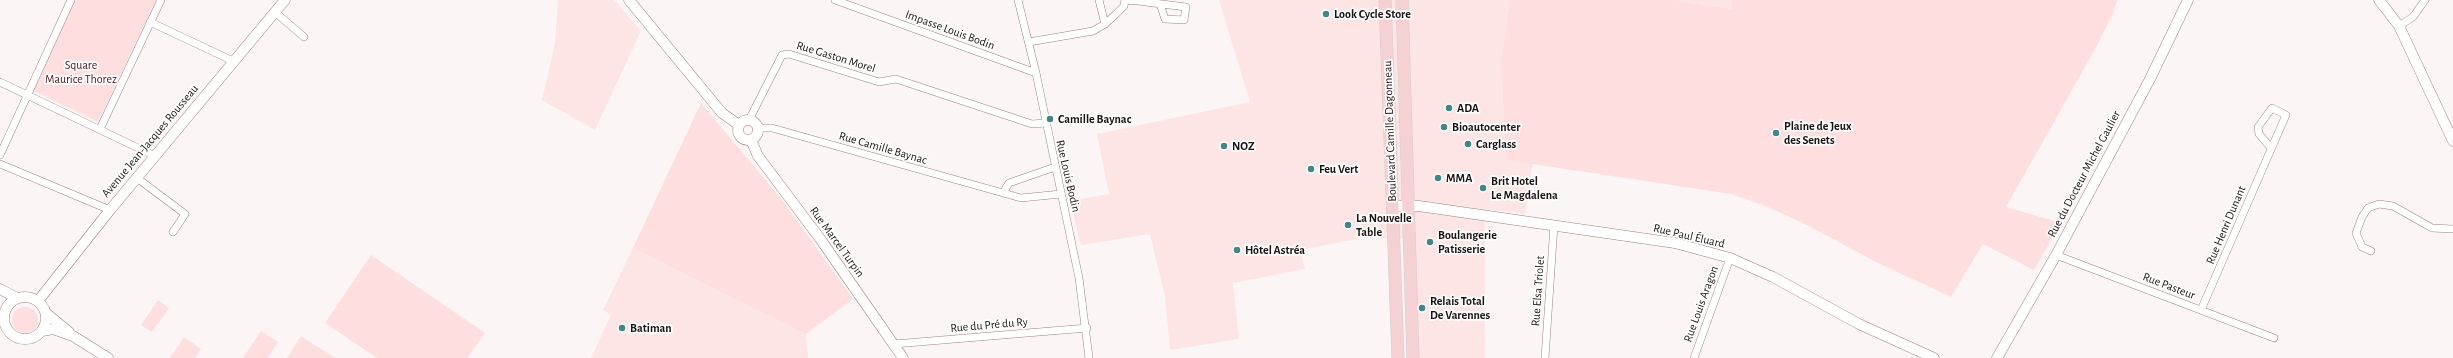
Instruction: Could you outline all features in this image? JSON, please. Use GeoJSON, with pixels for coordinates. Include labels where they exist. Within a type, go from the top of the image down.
{"type":"FeatureCollection","features":[{"type":"Feature","properties":{"kind":"main road","name":"Boulevard Camille Dagonneau"},"geometry":{"type":"LineString","coordinates":[[1385,0],[1394,206],[1398,358]]}},
{"type":"Feature","properties":{"kind":"main road","name":"Boulevard Camille Dagonneau"},"geometry":{"type":"LineString","coordinates":[[1402,0],[1413,358]]}},
{"type":"Feature","properties":{"kind":"street"},"geometry":{"type":"LineString","coordinates":[[0,155],[71,0]]}},
{"type":"Feature","properties":{"kind":"street"},"geometry":{"type":"LineString","coordinates":[[100,129],[161,0]]}},
{"type":"Feature","properties":{"kind":"street","name":"Avenue Jean-Jacques Rousseau"},"geometry":{"type":"LineString","coordinates":[[38,301],[110,210],[285,0]]}},
{"type":"Feature","properties":{"kind":"street","name":"Impasse Louis Bodin"},"geometry":{"type":"LineString","coordinates":[[835,0],[1036,72]]}},
{"type":"Feature","properties":{"kind":"street","name":"Rue Louis Bodin"},"geometry":{"type":"LineString","coordinates":[[1018,0],[1036,72],[1045,123],[1079,278],[1089,358]]}},
{"type":"Feature","properties":{"kind":"street"},"geometry":{"type":"LineString","coordinates":[[1099,0],[1105,24]]}},
{"type":"Feature","properties":{"kind":"street"},"geometry":{"type":"LineString","coordinates":[[1029,42],[1093,30],[1105,24],[1124,6],[1125,0],[1160,4]]}},
{"type":"Feature","properties":{"kind":"street","name":"Rue du Docteur Michel Gaulier"},"geometry":{"type":"LineString","coordinates":[[1997,358],[2056,255],[2150,79],[2188,0]]}},
{"type":"Feature","properties":{"kind":"street"},"geometry":{"type":"LineString","coordinates":[[2379,0],[2399,26],[2453,141]]}},
{"type":"Feature","properties":{"kind":"street"},"geometry":{"type":"LineString","coordinates":[[2399,26],[2413,17],[2424,0]]}},
{"type":"Feature","properties":{"kind":"street"},"geometry":{"type":"LineString","coordinates":[[632,1],[722,113],[739,125]]}},
{"type":"Feature","properties":{"kind":"street"},"geometry":{"type":"LineString","coordinates":[[275,12],[304,37]]}},
{"type":"Feature","properties":{"kind":"street"},"geometry":{"type":"LineString","coordinates":[[150,22],[233,61]]}},
{"type":"Feature","properties":{"kind":"street","name":"Rue Gaston Morel"},"geometry":{"type":"LineString","coordinates":[[749,120],[782,55],[789,54],[879,82],[896,79],[1032,124],[1045,123]]}},
{"type":"Feature","properties":{"kind":"street"},"geometry":{"type":"LineString","coordinates":[[0,82],[155,156]]}},
{"type":"Feature","properties":{"kind":"street","name":"Rue Henri Dunant"},"geometry":{"type":"LineString","coordinates":[[2201,310],[2286,115],[2272,108],[2258,127],[2259,134],[2271,148]]}},
{"type":"Feature","properties":{"kind":"street"},"geometry":{"type":"LineString","coordinates":[[749,120],[758,128],[756,137],[751,140],[745,140],[740,137],[737,131],[739,125],[749,120]]}},
{"type":"Feature","properties":{"kind":"street","name":"Rue Camille Baynac"},"geometry":{"type":"LineString","coordinates":[[758,128],[772,128],[1021,198],[1061,194]]}},
{"type":"Feature","properties":{"kind":"street","name":"Rue Marcel Turpin"},"geometry":{"type":"LineString","coordinates":[[751,140],[758,156],[904,358]]}},
{"type":"Feature","properties":{"kind":"street"},"geometry":{"type":"LineString","coordinates":[[0,164],[110,210]]}},
{"type":"Feature","properties":{"kind":"street"},"geometry":{"type":"LineString","coordinates":[[1003,193],[1009,183],[1055,167]]}},
{"type":"Feature","properties":{"kind":"street"},"geometry":{"type":"LineString","coordinates":[[137,178],[185,214],[173,232]]}},
{"type":"Feature","properties":{"kind":"street"},"geometry":{"type":"LineString","coordinates":[[2371,251],[2362,247],[2356,233],[2362,217],[2368,208],[2379,204],[2393,206],[2432,228],[2453,229]]}},
{"type":"Feature","properties":{"kind":"street","name":"Rue Paul Éluard"},"geometry":{"type":"LineString","coordinates":[[1394,206],[1409,206],[1554,225],[1675,243],[1730,258],[1773,277],[1859,324],[1934,358]]}},
{"type":"Feature","properties":{"kind":"street","name":"Rue Elsa Triolet"},"geometry":{"type":"LineString","coordinates":[[1545,358],[1554,225]]}},
{"type":"Feature","properties":{"kind":"street","name":"Rue Pasteur"},"geometry":{"type":"LineString","coordinates":[[2056,255],[2274,338]]}},
{"type":"Feature","properties":{"kind":"street","name":"Rue Louis Aragon"},"geometry":{"type":"LineString","coordinates":[[1694,358],[1730,258]]}},
{"type":"Feature","properties":{"kind":"street"},"geometry":{"type":"LineString","coordinates":[[0,289],[17,298],[30,297],[38,301],[46,313],[73,336],[108,358]]}},
{"type":"Feature","properties":{"kind":"street"},"geometry":{"type":"LineString","coordinates":[[0,296],[3,313],[3,328],[17,337],[27,339],[42,331],[53,329],[73,336]]}},
{"type":"Feature","properties":{"kind":"street"},"geometry":{"type":"LineString","coordinates":[[3,313],[17,298]]}},
{"type":"Feature","properties":{"kind":"street"},"geometry":{"type":"LineString","coordinates":[[42,331],[46,324],[46,313]]}},
{"type":"Feature","properties":{"kind":"street","name":"Rue du Pré du Ry"},"geometry":{"type":"LineString","coordinates":[[894,344],[1086,328]]}},
{"type":"Feature","properties":{"kind":"shaded area"},"geometry":{"type":"Polygon","coordinates":[[[558,0],[614,0],[641,31],[595,130],[542,100],[555,44],[558,0]]]}},
{"type":"Feature","properties":{"kind":"shaded area"},"geometry":{"type":"Polygon","coordinates":[[[1219,0],[1510,0],[1501,62],[1506,160],[1533,163],[1525,214],[1485,209],[1485,358],[1417,358],[1413,238],[1362,238],[1300,250],[1305,269],[1233,283],[1239,339],[1170,350],[1165,296],[1150,234],[1081,245],[1070,201],[1109,194],[1097,134],[1250,102],[1219,0]]]}},
{"type":"Feature","properties":{"kind":"shaded area"},"geometry":{"type":"Polygon","coordinates":[[[1671,0],[1732,0],[1732,9],[1671,0]]]}},
{"type":"Feature","properties":{"kind":"shaded area"},"geometry":{"type":"Polygon","coordinates":[[[633,248],[806,334],[808,358],[591,358],[611,315],[603,310],[633,248]]]}},
{"type":"Feature","properties":{"kind":"green space","name":"Square Maurice Thorez"},"geometry":{"type":"Polygon","coordinates":[[[75,0],[156,0],[98,122],[32,90],[75,0]]]}},
{"type":"Feature","properties":{"kind":"green space","name":"Plaine de Jeux des Senets"},"geometry":{"type":"Polygon","coordinates":[[[1510,0],[1671,0],[1732,9],[1732,0],[2118,0],[2113,10],[2114,12],[2094,51],[2006,207],[2061,223],[2034,270],[1983,244],[1951,297],[1878,263],[1807,225],[1768,207],[1731,194],[1506,160],[1501,62],[1510,0]]]}},
{"type":"Feature","properties":{"kind":"green space"},"geometry":{"type":"Polygon","coordinates":[[[701,103],[783,201],[853,299],[806,334],[633,248],[701,103]]]}},
{"type":"Feature","properties":{"kind":"green space"},"geometry":{"type":"Polygon","coordinates":[[[371,255],[485,333],[467,358],[377,358],[325,323],[371,255]]]}},
{"type":"Feature","properties":{"kind":"green space"},"geometry":{"type":"Polygon","coordinates":[[[158,300],[169,308],[152,332],[141,325],[158,300]]]}},
{"type":"Feature","properties":{"kind":"green space"},"geometry":{"type":"Polygon","coordinates":[[[25,307],[34,311],[38,320],[34,329],[25,333],[16,329],[12,320],[16,311],[25,307]]]}},
{"type":"Feature","properties":{"kind":"green space"},"geometry":{"type":"Polygon","coordinates":[[[261,331],[278,342],[268,358],[243,358],[261,331]]]}},
{"type":"Feature","properties":{"kind":"green space"},"geometry":{"type":"Polygon","coordinates":[[[301,336],[335,358],[287,358],[301,336]]]}},
{"type":"Feature","properties":{"kind":"green space"},"geometry":{"type":"Polygon","coordinates":[[[184,337],[201,349],[195,358],[170,358],[184,337]]]}},
{"type":"Feature","properties":{"kind":"place","name":"Look Cycle Store"},"geometry":{"type":"Point","coordinates":[1326,14]}},
{"type":"Feature","properties":{"kind":"place","name":"ADA"},"geometry":{"type":"Point","coordinates":[1449,108]}},
{"type":"Feature","properties":{"kind":"place","name":"Camille Baynac"},"geometry":{"type":"Point","coordinates":[1050,119]}},
{"type":"Feature","properties":{"kind":"place","name":"Bioautocenter"},"geometry":{"type":"Point","coordinates":[1444,127]}},
{"type":"Feature","properties":{"kind":"place","name":"Plaine de Jeux des Senets"},"geometry":{"type":"Point","coordinates":[1776,133]}},
{"type":"Feature","properties":{"kind":"place","name":"Carglass"},"geometry":{"type":"Point","coordinates":[1468,144]}},
{"type":"Feature","properties":{"kind":"place","name":"NOZ"},"geometry":{"type":"Point","coordinates":[1224,146]}},
{"type":"Feature","properties":{"kind":"place","name":"Feu Vert"},"geometry":{"type":"Point","coordinates":[1311,169]}},
{"type":"Feature","properties":{"kind":"place","name":"MMA"},"geometry":{"type":"Point","coordinates":[1438,178]}},
{"type":"Feature","properties":{"kind":"place","name":"Brit Hotel Le Magdalena"},"geometry":{"type":"Point","coordinates":[1483,188]}},
{"type":"Feature","properties":{"kind":"place","name":"La Nouvelle Table"},"geometry":{"type":"Point","coordinates":[1348,225]}},
{"type":"Feature","properties":{"kind":"place","name":"Boulangerie Patisserie"},"geometry":{"type":"Point","coordinates":[1430,242]}},
{"type":"Feature","properties":{"kind":"place","name":"Hôtel Astréa"},"geometry":{"type":"Point","coordinates":[1237,250]}},
{"type":"Feature","properties":{"kind":"place","name":"Relais Total De Varennes"},"geometry":{"type":"Point","coordinates":[1422,308]}},
{"type":"Feature","properties":{"kind":"place","name":"Batiman"},"geometry":{"type":"Point","coordinates":[622,328]}}]}
